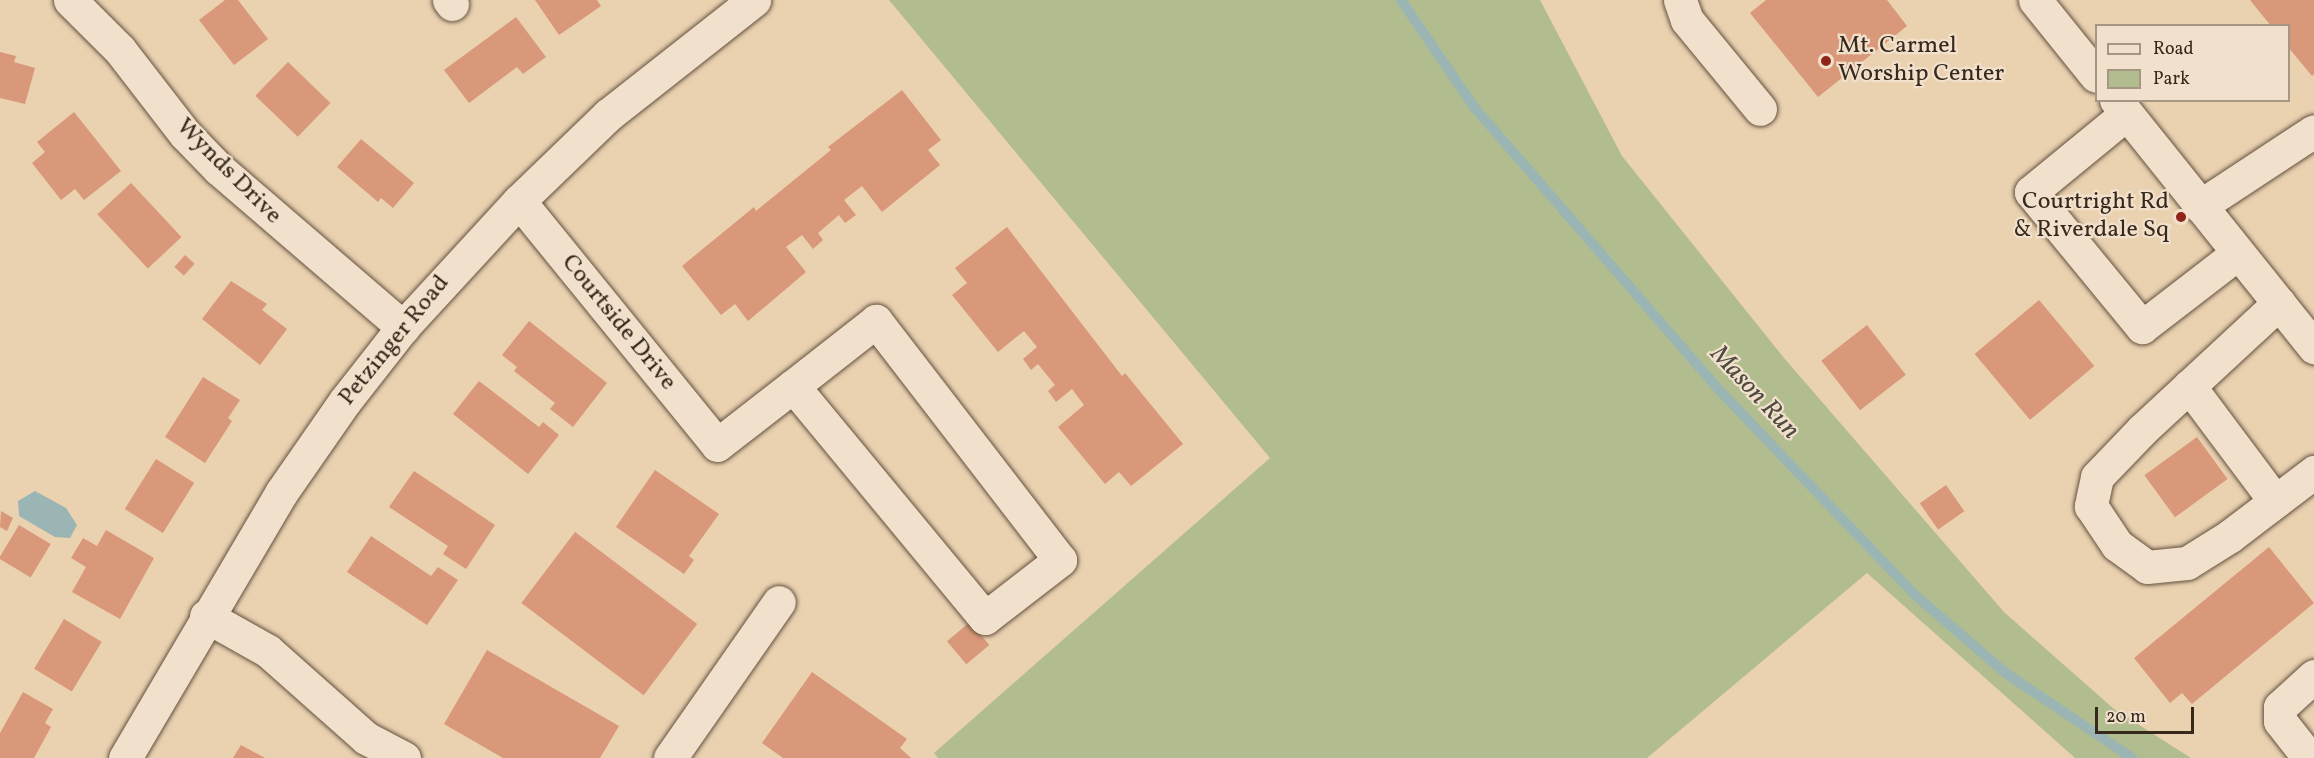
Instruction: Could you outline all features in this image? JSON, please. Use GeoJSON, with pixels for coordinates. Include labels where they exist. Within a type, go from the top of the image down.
{"type":"FeatureCollection","features":[{"type":"Feature","properties":{"kind":"street","name":"Wynds Drive"},"geometry":{"type":"LineString","coordinates":[[70,0],[120,50],[185,134],[219,169],[402,327]]}},
{"type":"Feature","properties":{"kind":"street","name":"Petzinger Road"},"geometry":{"type":"LineString","coordinates":[[125,758],[206,616],[281,493],[345,401],[402,327],[519,201],[715,10],[754,0]]}},
{"type":"Feature","properties":{"kind":"street"},"geometry":{"type":"LineString","coordinates":[[1680,0],[1687,20],[1760,109]]}},
{"type":"Feature","properties":{"kind":"street"},"geometry":{"type":"LineString","coordinates":[[2036,0],[2095,74]]}},
{"type":"Feature","properties":{"kind":"street"},"geometry":{"type":"LineString","coordinates":[[2238,253],[2142,327],[2031,192],[2121,107],[2314,347]]}},
{"type":"Feature","properties":{"kind":"street"},"geometry":{"type":"LineString","coordinates":[[2200,206],[2314,131]]}},
{"type":"Feature","properties":{"kind":"street","name":"Courtside Drive"},"geometry":{"type":"LineString","coordinates":[[519,201],[717,445],[793,386]]}},
{"type":"Feature","properties":{"kind":"street"},"geometry":{"type":"LineString","coordinates":[[2279,303],[2189,386],[2097,477],[2091,507],[2117,545],[2147,567],[2187,563],[2230,536],[2314,472]]}},
{"type":"Feature","properties":{"kind":"street"},"geometry":{"type":"LineString","coordinates":[[876,321],[1060,560],[985,618],[793,386],[876,321]]}},
{"type":"Feature","properties":{"kind":"street"},"geometry":{"type":"LineString","coordinates":[[2189,386],[2275,501]]}},
{"type":"Feature","properties":{"kind":"street"},"geometry":{"type":"LineString","coordinates":[[670,758],[779,602]]}},
{"type":"Feature","properties":{"kind":"street"},"geometry":{"type":"LineString","coordinates":[[206,616],[268,651],[366,738],[404,758]]}},
{"type":"Feature","properties":{"kind":"street"},"geometry":{"type":"LineString","coordinates":[[2309,758],[2280,721],[2280,708],[2314,676]]}},
{"type":"Feature","properties":{"kind":"green space"},"geometry":{"type":"Polygon","coordinates":[[[889,0],[1540,0],[1622,156],[1784,358],[2004,612],[2114,709],[2191,758],[2075,758],[1867,573],[1647,758],[938,758],[934,753],[1270,458],[889,0]]]}},
{"type":"Feature","properties":{"kind":"water"},"geometry":{"type":"Polygon","coordinates":[[[35,491],[66,508],[77,525],[70,538],[55,537],[19,516],[18,501],[35,491]]]}},
{"type":"Feature","properties":{"kind":"building"},"geometry":{"type":"Polygon","coordinates":[[[225,0],[238,0],[268,39],[234,65],[199,20],[225,0]]]}},
{"type":"Feature","properties":{"kind":"building"},"geometry":{"type":"Polygon","coordinates":[[[535,0],[597,0],[601,6],[559,35],[535,0]]]}},
{"type":"Feature","properties":{"kind":"building","name":"Mt. Carmel Worship Center"},"geometry":{"type":"Polygon","coordinates":[[[1766,0],[1887,0],[1907,26],[1818,97],[1750,13],[1766,0]]]}},
{"type":"Feature","properties":{"kind":"building"},"geometry":{"type":"Polygon","coordinates":[[[2250,0],[2314,0],[2314,74],[2312,76],[2290,49],[2290,24],[2269,24],[2250,0]]]}},
{"type":"Feature","properties":{"kind":"building"},"geometry":{"type":"Polygon","coordinates":[[[516,17],[546,57],[523,74],[517,67],[469,103],[444,70],[516,17]]]}},
{"type":"Feature","properties":{"kind":"building"},"geometry":{"type":"Polygon","coordinates":[[[0,52],[16,56],[14,62],[35,68],[25,104],[0,98],[0,52]]]}},
{"type":"Feature","properties":{"kind":"building"},"geometry":{"type":"Polygon","coordinates":[[[288,62],[330,103],[298,137],[255,96],[288,62]]]}},
{"type":"Feature","properties":{"kind":"building"},"geometry":{"type":"Polygon","coordinates":[[[902,90],[941,140],[928,150],[940,165],[882,212],[862,186],[844,200],[856,215],[845,223],[839,215],[818,233],[823,240],[813,249],[802,235],[786,247],[806,272],[748,321],[735,304],[721,315],[682,266],[754,207],[756,211],[831,150],[828,147],[902,90]]]}},
{"type":"Feature","properties":{"kind":"building"},"geometry":{"type":"Polygon","coordinates":[[[74,112],[121,171],[84,200],[75,189],[61,200],[32,163],[45,152],[37,142],[74,112]]]}},
{"type":"Feature","properties":{"kind":"building"},"geometry":{"type":"Polygon","coordinates":[[[361,139],[414,183],[393,208],[381,198],[378,202],[337,167],[361,139]]]}},
{"type":"Feature","properties":{"kind":"building"},"geometry":{"type":"Polygon","coordinates":[[[131,183],[181,237],[148,268],[97,214],[131,183]]]}},
{"type":"Feature","properties":{"kind":"building"},"geometry":{"type":"Polygon","coordinates":[[[1007,227],[1122,376],[1125,373],[1183,444],[1131,486],[1119,472],[1105,484],[1058,427],[1084,405],[1072,389],[1056,402],[1048,391],[1055,385],[1038,364],[1031,370],[1023,359],[1037,347],[1024,331],[998,352],[952,295],[967,283],[955,268],[1007,227]]]}},
{"type":"Feature","properties":{"kind":"building"},"geometry":{"type":"Polygon","coordinates":[[[185,255],[195,264],[184,276],[174,267],[185,255]]]}},
{"type":"Feature","properties":{"kind":"building"},"geometry":{"type":"Polygon","coordinates":[[[231,281],[267,304],[262,310],[287,329],[260,365],[202,319],[231,281]]]}},
{"type":"Feature","properties":{"kind":"building"},"geometry":{"type":"Polygon","coordinates":[[[2039,300],[2094,366],[2030,420],[1975,354],[2039,300]]]}},
{"type":"Feature","properties":{"kind":"building"},"geometry":{"type":"Polygon","coordinates":[[[529,321],[607,383],[573,427],[550,409],[555,403],[514,371],[517,367],[502,355],[529,321]]]}},
{"type":"Feature","properties":{"kind":"building"},"geometry":{"type":"Polygon","coordinates":[[[1867,325],[1906,375],[1860,410],[1821,361],[1867,325]]]}},
{"type":"Feature","properties":{"kind":"building"},"geometry":{"type":"Polygon","coordinates":[[[203,377],[240,400],[228,418],[232,421],[205,463],[165,437],[203,377]]]}},
{"type":"Feature","properties":{"kind":"building"},"geometry":{"type":"Polygon","coordinates":[[[479,381],[539,427],[543,422],[559,435],[528,474],[453,414],[479,381]]]}},
{"type":"Feature","properties":{"kind":"building"},"geometry":{"type":"Polygon","coordinates":[[[2197,437],[2228,479],[2175,517],[2144,475],[2197,437]]]}},
{"type":"Feature","properties":{"kind":"building"},"geometry":{"type":"Polygon","coordinates":[[[156,459],[194,483],[163,533],[125,509],[156,459]]]}},
{"type":"Feature","properties":{"kind":"building"},"geometry":{"type":"Polygon","coordinates":[[[655,470],[719,514],[689,556],[694,560],[684,574],[616,527],[655,470]]]}},
{"type":"Feature","properties":{"kind":"building"},"geometry":{"type":"Polygon","coordinates":[[[414,471],[495,525],[466,569],[443,554],[448,546],[389,507],[414,471]]]}},
{"type":"Feature","properties":{"kind":"building"},"geometry":{"type":"Polygon","coordinates":[[[1946,485],[1964,511],[1938,530],[1920,503],[1946,485]]]}},
{"type":"Feature","properties":{"kind":"building"},"geometry":{"type":"Polygon","coordinates":[[[1,511],[13,518],[7,531],[0,527],[1,511]]]}},
{"type":"Feature","properties":{"kind":"building"},"geometry":{"type":"Polygon","coordinates":[[[19,525],[51,544],[31,577],[0,559],[19,525]]]}},
{"type":"Feature","properties":{"kind":"building"},"geometry":{"type":"Polygon","coordinates":[[[106,530],[154,558],[120,619],[72,592],[86,567],[71,558],[83,538],[97,546],[106,530]]]}},
{"type":"Feature","properties":{"kind":"building"},"geometry":{"type":"Polygon","coordinates":[[[575,532],[697,624],[644,695],[521,603],[575,532]]]}},
{"type":"Feature","properties":{"kind":"building"},"geometry":{"type":"Polygon","coordinates":[[[371,536],[431,576],[438,567],[458,580],[427,625],[347,572],[371,536]]]}},
{"type":"Feature","properties":{"kind":"building"},"geometry":{"type":"Polygon","coordinates":[[[2269,547],[2314,603],[2192,704],[2182,693],[2170,703],[2134,658],[2269,547]]]}},
{"type":"Feature","properties":{"kind":"building"},"geometry":{"type":"Polygon","coordinates":[[[64,619],[102,642],[72,691],[34,669],[64,619]]]}},
{"type":"Feature","properties":{"kind":"building"},"geometry":{"type":"Polygon","coordinates":[[[970,622],[989,645],[966,664],[947,641],[970,622]]]}},
{"type":"Feature","properties":{"kind":"building"},"geometry":{"type":"Polygon","coordinates":[[[487,650],[619,726],[600,758],[503,758],[444,724],[487,650]]]}},
{"type":"Feature","properties":{"kind":"building"},"geometry":{"type":"Polygon","coordinates":[[[812,672],[907,739],[900,748],[911,758],[783,758],[762,743],[812,672]]]}},
{"type":"Feature","properties":{"kind":"building"},"geometry":{"type":"Polygon","coordinates":[[[23,692],[53,709],[45,723],[51,727],[34,758],[0,758],[0,733],[23,692]]]}},
{"type":"Feature","properties":{"kind":"building"},"geometry":{"type":"Polygon","coordinates":[[[241,745],[265,758],[233,758],[241,745]]]}},
{"type":"Feature","properties":{"kind":"waterway","name":"Mason Run"},"geometry":{"type":"LineString","coordinates":[[1401,0],[1474,107],[1721,392],[1915,595],[2007,674],[2132,758]]}},
{"type":"Feature","properties":{"kind":"place","name":"Mt. Carmel Worship Center"},"geometry":{"type":"Point","coordinates":[1826,61]}},
{"type":"Feature","properties":{"kind":"place","name":"Courtright Rd & Riverdale Sq"},"geometry":{"type":"Point","coordinates":[2181,217]}}]}
